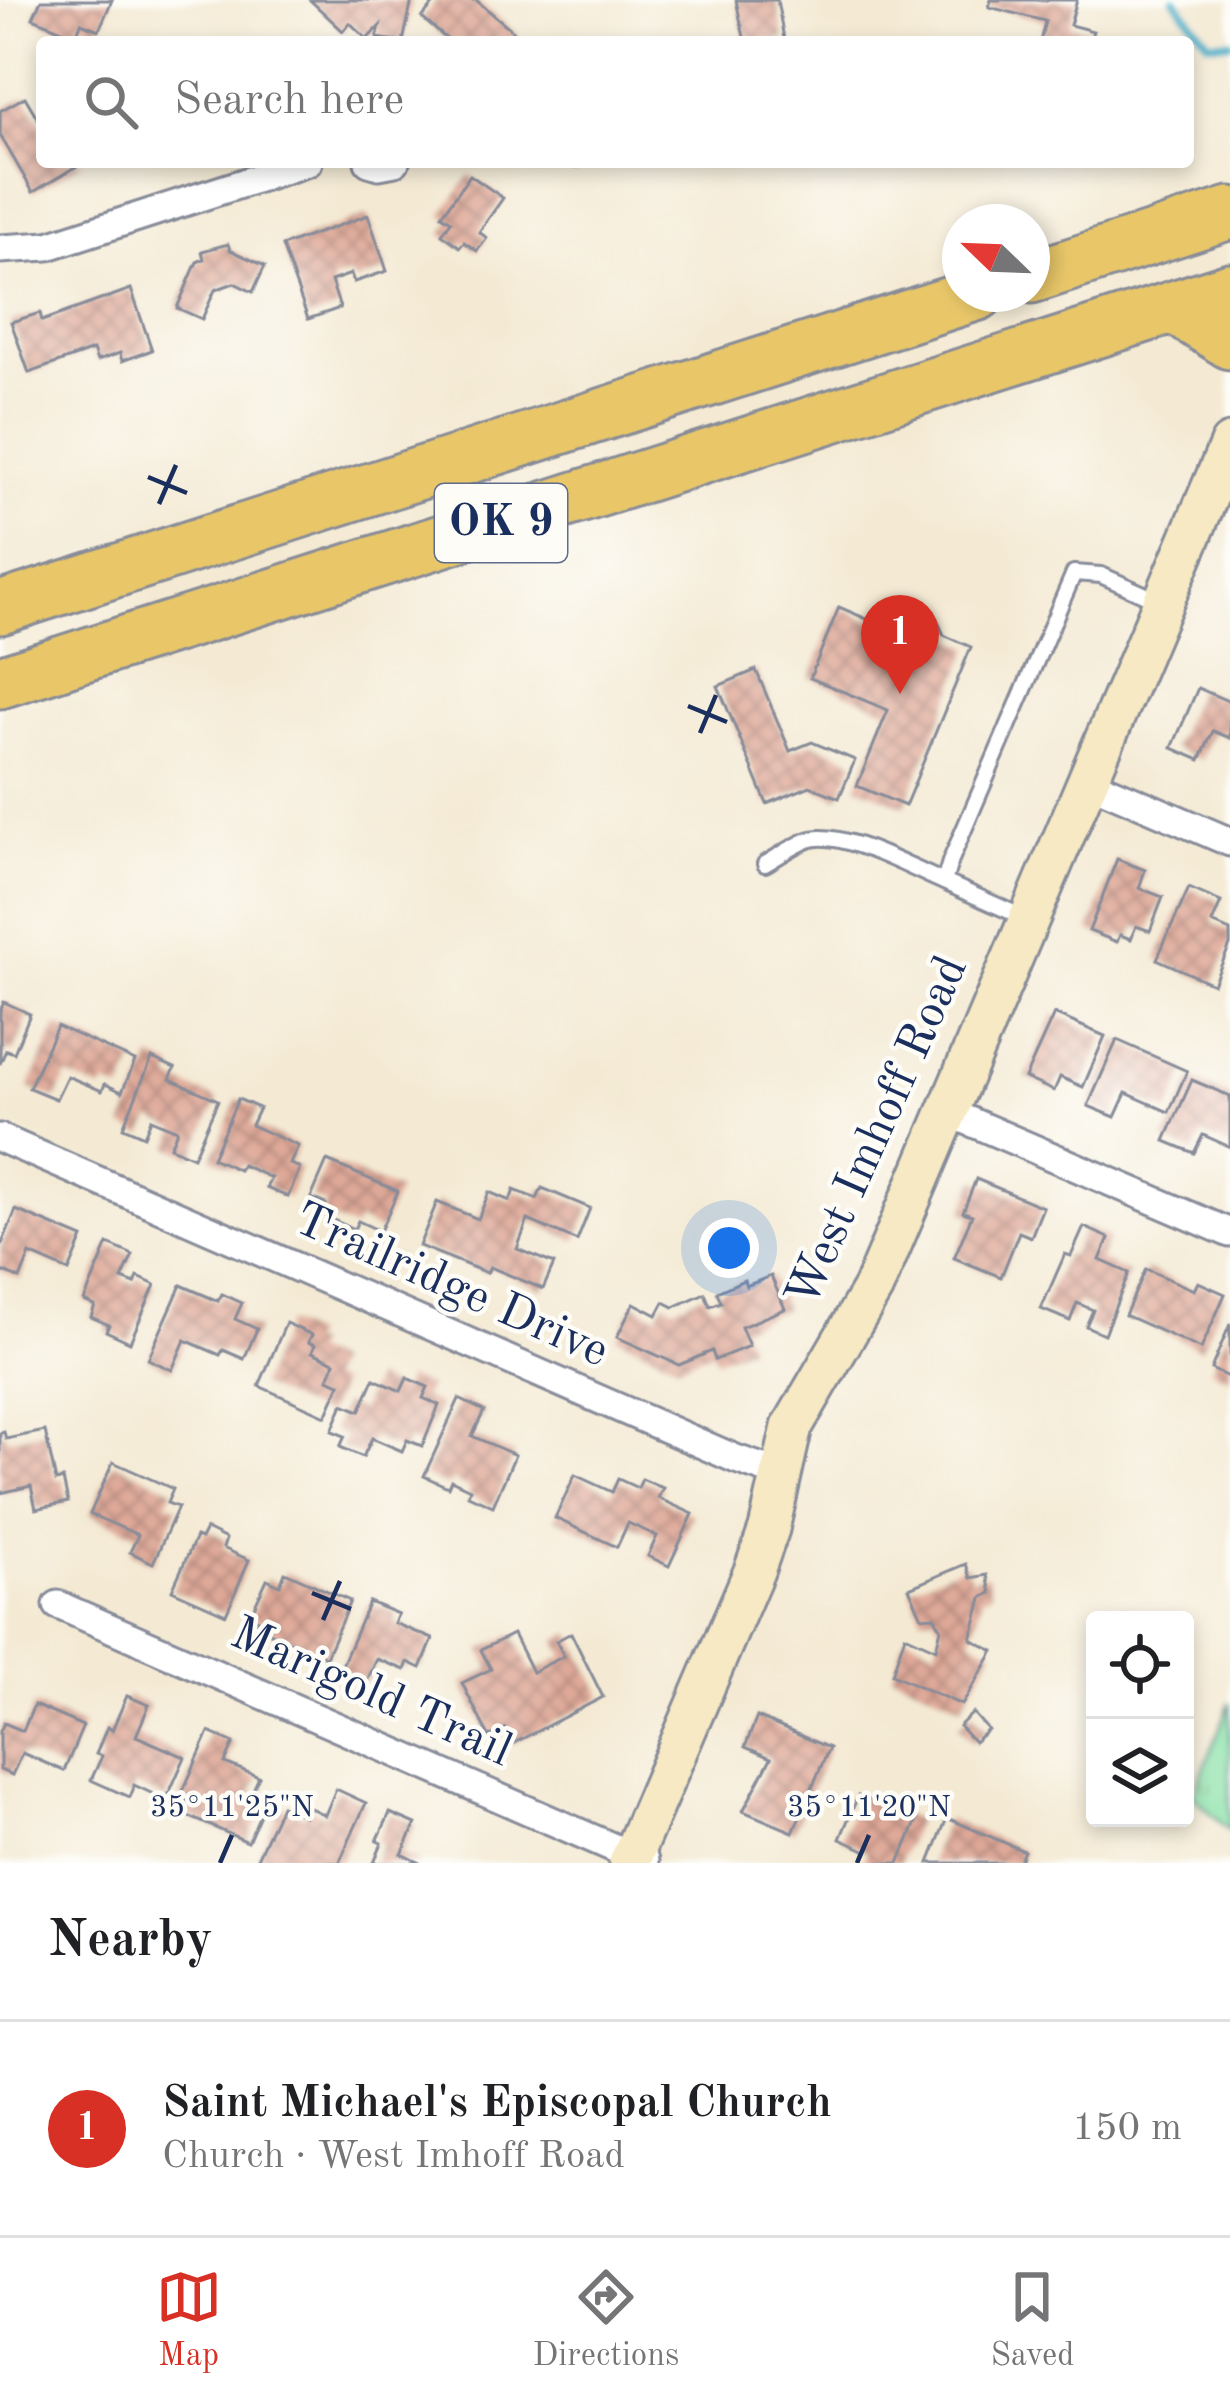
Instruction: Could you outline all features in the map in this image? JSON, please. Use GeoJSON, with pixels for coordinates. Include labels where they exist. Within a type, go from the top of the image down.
{"type":"FeatureCollection","features":[{"type":"Feature","properties":{"kind":"highway"},"geometry":{"type":"LineString","coordinates":[[1050,271],[1230,213]]}},
{"type":"Feature","properties":{"kind":"highway","name":"OK 9"},"geometry":{"type":"LineString","coordinates":[[0,682],[1230,289]]}},
{"type":"Feature","properties":{"kind":"highway","name":"OK 9"},"geometry":{"type":"LineString","coordinates":[[0,608],[942,306]]}},
{"type":"Feature","properties":{"kind":"highway"},"geometry":{"type":"LineString","coordinates":[[1175,308],[1230,343]]}},
{"type":"Feature","properties":{"kind":"street"},"geometry":{"type":"LineString","coordinates":[[0,249],[48,246],[289,168]]}},
{"type":"Feature","properties":{"kind":"street","name":"West Imhoff Road"},"geometry":{"type":"LineString","coordinates":[[636,1861],[754,1571],[792,1427],[873,1288],[1229,447]]}},
{"type":"Feature","properties":{"kind":"street"},"geometry":{"type":"LineString","coordinates":[[1088,782],[1230,842]]}},
{"type":"Feature","properties":{"kind":"street"},"geometry":{"type":"LineString","coordinates":[[948,1112],[1230,1233]]}},
{"type":"Feature","properties":{"kind":"street","name":"Trailridge Drive"},"geometry":{"type":"LineString","coordinates":[[0,1138],[736,1459],[783,1475]]}},
{"type":"Feature","properties":{"kind":"street","name":"Marigold Trail"},"geometry":{"type":"LineString","coordinates":[[58,1605],[636,1861]]}},
{"type":"Feature","properties":{"kind":"lane"},"geometry":{"type":"LineString","coordinates":[[944,882],[1074,573],[1101,575],[1163,602]]}},
{"type":"Feature","properties":{"kind":"lane"},"geometry":{"type":"LineString","coordinates":[[765,864],[807,840],[844,841],[1030,920]]}},
{"type":"Feature","properties":{"kind":"green space"},"geometry":{"type":"Polygon","coordinates":[[[1230,1703],[1230,1831],[1194,1793],[1230,1703]]]}},
{"type":"Feature","properties":{"kind":"building"},"geometry":{"type":"Polygon","coordinates":[[[41,0],[112,0],[99,30],[81,23],[76,36],[33,18],[41,0]]]}},
{"type":"Feature","properties":{"kind":"building"},"geometry":{"type":"Polygon","coordinates":[[[310,0],[412,0],[404,36],[378,36],[380,26],[364,36],[350,23],[343,31],[310,0]]]}},
{"type":"Feature","properties":{"kind":"building"},"geometry":{"type":"Polygon","coordinates":[[[437,0],[476,0],[518,35],[443,36],[422,18],[437,0]]]}},
{"type":"Feature","properties":{"kind":"building"},"geometry":{"type":"Polygon","coordinates":[[[736,0],[777,0],[783,36],[744,36],[736,0]]]}},
{"type":"Feature","properties":{"kind":"building"},"geometry":{"type":"Polygon","coordinates":[[[991,0],[1077,0],[1070,25],[1093,31],[1092,36],[1041,36],[1045,21],[989,7],[991,0]]]}},
{"type":"Feature","properties":{"kind":"building"},"geometry":{"type":"Polygon","coordinates":[[[25,97],[36,116],[36,168],[74,168],[33,192],[0,135],[0,111],[25,97]]]}},
{"type":"Feature","properties":{"kind":"building"},"geometry":{"type":"Polygon","coordinates":[[[470,175],[503,198],[479,232],[487,238],[477,251],[464,242],[460,247],[442,234],[451,221],[442,215],[470,175]]]}},
{"type":"Feature","properties":{"kind":"building"},"geometry":{"type":"Polygon","coordinates":[[[368,215],[387,271],[354,282],[351,274],[331,281],[340,308],[308,319],[282,246],[368,215]]]}},
{"type":"Feature","properties":{"kind":"building"},"geometry":{"type":"Polygon","coordinates":[[[228,244],[230,250],[265,266],[253,292],[234,283],[215,290],[202,319],[177,308],[197,262],[204,259],[202,251],[228,244]]]}},
{"type":"Feature","properties":{"kind":"building"},"geometry":{"type":"Polygon","coordinates":[[[131,289],[152,350],[122,361],[120,353],[97,361],[93,350],[29,373],[11,322],[40,313],[42,321],[131,289]]]}},
{"type":"Feature","properties":{"kind":"building"},"geometry":{"type":"Polygon","coordinates":[[[899,605],[916,612],[911,622],[934,612],[944,635],[971,647],[905,806],[857,786],[888,710],[810,678],[839,607],[890,629],[899,605]]]}},
{"type":"Feature","properties":{"kind":"building"},"geometry":{"type":"Polygon","coordinates":[[[756,670],[790,751],[812,742],[855,760],[839,798],[810,786],[767,804],[718,686],[756,670]]]}},
{"type":"Feature","properties":{"kind":"building"},"geometry":{"type":"Polygon","coordinates":[[[1198,688],[1230,702],[1230,738],[1213,731],[1200,760],[1172,748],[1198,688]]]}},
{"type":"Feature","properties":{"kind":"building"},"geometry":{"type":"Polygon","coordinates":[[[1117,859],[1145,870],[1139,888],[1163,897],[1150,931],[1136,926],[1131,939],[1120,935],[1117,942],[1089,931],[1117,859]]]}},
{"type":"Feature","properties":{"kind":"building"},"geometry":{"type":"Polygon","coordinates":[[[1189,888],[1221,902],[1212,923],[1230,931],[1230,945],[1213,984],[1157,959],[1189,888]]]}},
{"type":"Feature","properties":{"kind":"building"},"geometry":{"type":"Polygon","coordinates":[[[4,1002],[30,1014],[14,1053],[6,1050],[0,1064],[0,1011],[4,1002]]]}},
{"type":"Feature","properties":{"kind":"building"},"geometry":{"type":"Polygon","coordinates":[[[1054,1014],[1105,1036],[1083,1087],[1060,1077],[1054,1091],[1025,1078],[1054,1014]]]}},
{"type":"Feature","properties":{"kind":"building"},"geometry":{"type":"Polygon","coordinates":[[[57,1026],[135,1061],[122,1092],[105,1084],[102,1091],[67,1076],[56,1099],[29,1088],[57,1026]]]}},
{"type":"Feature","properties":{"kind":"building"},"geometry":{"type":"Polygon","coordinates":[[[1117,1040],[1187,1071],[1169,1112],[1126,1093],[1115,1117],[1088,1106],[1117,1040]]]}},
{"type":"Feature","properties":{"kind":"building"},"geometry":{"type":"Polygon","coordinates":[[[152,1058],[175,1068],[170,1079],[218,1100],[193,1157],[170,1147],[177,1130],[151,1119],[144,1136],[123,1127],[152,1058]]]}},
{"type":"Feature","properties":{"kind":"building"},"geometry":{"type":"Polygon","coordinates":[[[1192,1080],[1230,1096],[1230,1147],[1203,1135],[1194,1153],[1165,1141],[1192,1080]]]}},
{"type":"Feature","properties":{"kind":"building"},"geometry":{"type":"Polygon","coordinates":[[[238,1099],[259,1108],[251,1125],[298,1146],[290,1164],[300,1168],[288,1197],[266,1188],[271,1178],[212,1158],[238,1099]]]}},
{"type":"Feature","properties":{"kind":"building"},"geometry":{"type":"Polygon","coordinates":[[[327,1161],[398,1191],[380,1231],[358,1221],[354,1229],[322,1215],[326,1204],[311,1198],[327,1161]]]}},
{"type":"Feature","properties":{"kind":"building"},"geometry":{"type":"Polygon","coordinates":[[[976,1179],[1043,1207],[1031,1237],[1019,1232],[1001,1277],[954,1258],[972,1215],[963,1212],[976,1179]]]}},
{"type":"Feature","properties":{"kind":"building"},"geometry":{"type":"Polygon","coordinates":[[[542,1188],[590,1208],[577,1241],[528,1220],[517,1249],[554,1264],[543,1289],[419,1246],[437,1202],[478,1219],[489,1192],[510,1201],[514,1190],[537,1199],[542,1188]]]}},
{"type":"Feature","properties":{"kind":"building"},"geometry":{"type":"Polygon","coordinates":[[[16,1210],[83,1238],[69,1271],[30,1254],[20,1279],[0,1270],[0,1249],[16,1210]]]}},
{"type":"Feature","properties":{"kind":"building"},"geometry":{"type":"Polygon","coordinates":[[[1084,1227],[1109,1238],[1100,1260],[1129,1273],[1104,1334],[1086,1326],[1093,1310],[1077,1303],[1070,1321],[1041,1309],[1065,1254],[1071,1256],[1084,1227]]]}},
{"type":"Feature","properties":{"kind":"building"},"geometry":{"type":"Polygon","coordinates":[[[108,1244],[133,1255],[122,1279],[135,1284],[138,1277],[155,1285],[130,1342],[106,1331],[109,1325],[91,1317],[95,1306],[84,1301],[108,1244]]]}},
{"type":"Feature","properties":{"kind":"building"},"geometry":{"type":"Polygon","coordinates":[[[1146,1269],[1194,1290],[1198,1282],[1225,1294],[1201,1349],[1125,1315],[1146,1269]]]}},
{"type":"Feature","properties":{"kind":"building"},"geometry":{"type":"Polygon","coordinates":[[[771,1276],[785,1309],[741,1327],[749,1346],[715,1360],[712,1351],[679,1365],[617,1337],[634,1303],[657,1315],[664,1302],[674,1307],[705,1293],[710,1306],[721,1302],[717,1292],[744,1280],[746,1286],[771,1276]]]}},
{"type":"Feature","properties":{"kind":"building"},"geometry":{"type":"Polygon","coordinates":[[[181,1285],[218,1301],[222,1294],[242,1303],[235,1319],[257,1329],[244,1359],[185,1340],[172,1370],[148,1359],[181,1285]]]}},
{"type":"Feature","properties":{"kind":"building"},"geometry":{"type":"Polygon","coordinates":[[[286,1323],[312,1335],[308,1342],[315,1345],[312,1352],[335,1362],[328,1379],[340,1384],[326,1416],[259,1386],[286,1323]]]}},
{"type":"Feature","properties":{"kind":"building"},"geometry":{"type":"Polygon","coordinates":[[[1230,1324],[1230,1378],[1211,1369],[1230,1324]]]}},
{"type":"Feature","properties":{"kind":"building"},"geometry":{"type":"Polygon","coordinates":[[[407,1378],[428,1387],[423,1398],[439,1405],[422,1446],[407,1440],[402,1451],[372,1438],[363,1457],[340,1447],[345,1436],[332,1431],[343,1404],[360,1411],[374,1379],[401,1391],[407,1378]]]}},
{"type":"Feature","properties":{"kind":"building"},"geometry":{"type":"Polygon","coordinates":[[[459,1399],[484,1411],[472,1436],[515,1455],[493,1506],[468,1495],[470,1489],[451,1480],[448,1487],[424,1476],[459,1399]]]}},
{"type":"Feature","properties":{"kind":"building"},"geometry":{"type":"Polygon","coordinates":[[[45,1431],[56,1481],[63,1479],[68,1502],[36,1509],[31,1486],[0,1493],[0,1433],[6,1439],[45,1431]]]}},
{"type":"Feature","properties":{"kind":"building"},"geometry":{"type":"Polygon","coordinates":[[[113,1462],[173,1489],[167,1503],[178,1507],[153,1563],[130,1552],[138,1535],[90,1514],[113,1462]]]}},
{"type":"Feature","properties":{"kind":"building"},"geometry":{"type":"Polygon","coordinates":[[[575,1475],[612,1492],[618,1479],[638,1488],[642,1479],[663,1488],[658,1498],[693,1514],[669,1566],[648,1556],[657,1536],[628,1523],[617,1547],[555,1518],[575,1475]]]}},
{"type":"Feature","properties":{"kind":"building"},"geometry":{"type":"Polygon","coordinates":[[[206,1529],[226,1539],[223,1548],[249,1560],[226,1614],[172,1590],[196,1537],[201,1539],[206,1529]]]}},
{"type":"Feature","properties":{"kind":"building"},"geometry":{"type":"Polygon","coordinates":[[[966,1564],[971,1578],[987,1575],[991,1593],[982,1598],[971,1639],[994,1651],[962,1705],[892,1674],[905,1635],[936,1649],[941,1628],[934,1616],[922,1617],[909,1588],[966,1564]]]}},
{"type":"Feature","properties":{"kind":"building"},"geometry":{"type":"Polygon","coordinates":[[[285,1572],[350,1601],[326,1657],[255,1626],[258,1620],[250,1616],[267,1579],[280,1585],[285,1572]]]}},
{"type":"Feature","properties":{"kind":"building"},"geometry":{"type":"Polygon","coordinates":[[[369,1602],[398,1614],[394,1623],[433,1639],[421,1668],[408,1662],[405,1670],[377,1659],[367,1681],[340,1670],[369,1602]]]}},
{"type":"Feature","properties":{"kind":"building"},"geometry":{"type":"Polygon","coordinates":[[[571,1633],[603,1697],[512,1744],[505,1729],[489,1737],[462,1683],[491,1669],[481,1650],[513,1634],[532,1672],[564,1656],[556,1641],[571,1633]]]}},
{"type":"Feature","properties":{"kind":"building"},"geometry":{"type":"Polygon","coordinates":[[[127,1696],[149,1705],[136,1736],[185,1757],[166,1800],[134,1785],[129,1797],[91,1780],[107,1727],[112,1730],[127,1696]]]}},
{"type":"Feature","properties":{"kind":"building"},"geometry":{"type":"Polygon","coordinates":[[[34,1705],[83,1726],[64,1771],[22,1753],[12,1775],[0,1770],[0,1731],[4,1723],[23,1731],[34,1705]]]}},
{"type":"Feature","properties":{"kind":"building"},"geometry":{"type":"Polygon","coordinates":[[[973,1713],[988,1730],[974,1742],[959,1726],[973,1713]]]}},
{"type":"Feature","properties":{"kind":"building"},"geometry":{"type":"Polygon","coordinates":[[[757,1717],[829,1748],[793,1832],[743,1811],[771,1758],[745,1747],[757,1717]]]}},
{"type":"Feature","properties":{"kind":"building"},"geometry":{"type":"Polygon","coordinates":[[[209,1732],[234,1743],[225,1763],[259,1777],[252,1792],[267,1798],[248,1842],[183,1814],[189,1801],[180,1798],[209,1732]]]}},
{"type":"Feature","properties":{"kind":"building"},"geometry":{"type":"Polygon","coordinates":[[[336,1789],[366,1803],[339,1863],[256,1861],[281,1806],[304,1816],[308,1807],[325,1815],[336,1789]]]}},
{"type":"Feature","properties":{"kind":"building"},"geometry":{"type":"Polygon","coordinates":[[[858,1796],[917,1820],[899,1863],[862,1863],[867,1851],[840,1839],[858,1796]]]}},
{"type":"Feature","properties":{"kind":"building"},"geometry":{"type":"Polygon","coordinates":[[[390,1813],[416,1824],[402,1854],[421,1863],[374,1863],[382,1843],[377,1841],[390,1813]]]}},
{"type":"Feature","properties":{"kind":"building"},"geometry":{"type":"Polygon","coordinates":[[[947,1818],[1024,1851],[1019,1863],[929,1863],[947,1818]]]}},
{"type":"Feature","properties":{"kind":"waterway"},"geometry":{"type":"LineString","coordinates":[[1175,0],[1209,42],[1230,42]]}},
{"type":"Feature","properties":{"kind":"place","name":"Saint Michael's Episcopal Church"},"geometry":{"type":"Point","coordinates":[900,694]}}]}
